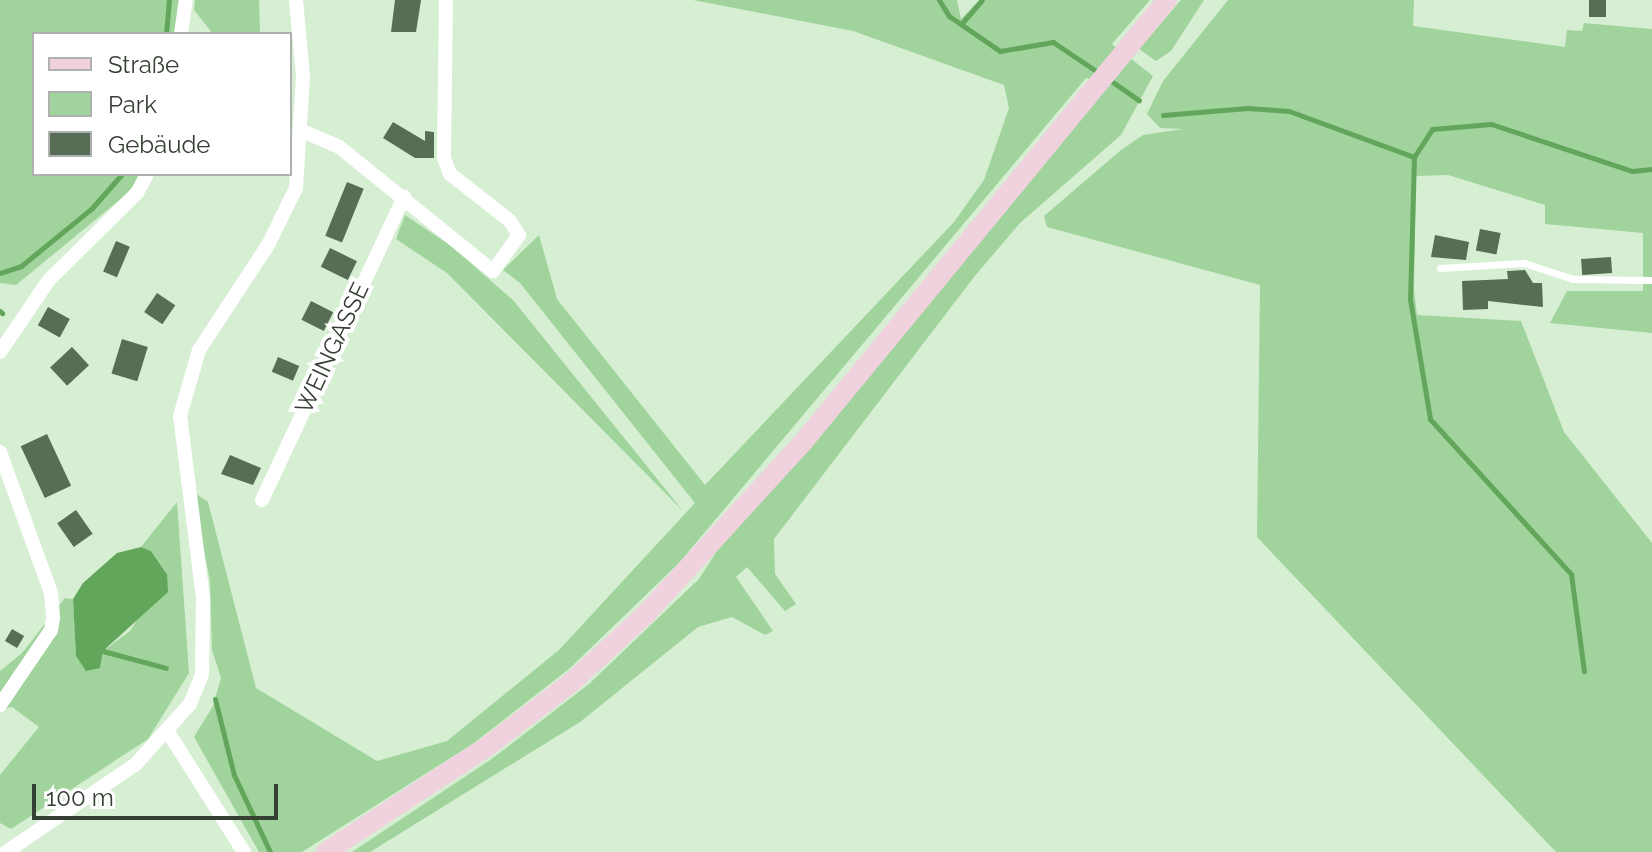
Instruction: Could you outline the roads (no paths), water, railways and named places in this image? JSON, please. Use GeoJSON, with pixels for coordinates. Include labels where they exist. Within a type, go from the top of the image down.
{"type":"FeatureCollection","features":[{"type":"Feature","properties":{"kind":"main road"},"geometry":{"type":"LineString","coordinates":[[326,852],[488,746],[572,682],[646,614],[804,441],[1167,0]]}},
{"type":"Feature","properties":{"kind":"street"},"geometry":{"type":"LineString","coordinates":[[181,32],[186,0]]}},
{"type":"Feature","properties":{"kind":"street"},"geometry":{"type":"LineString","coordinates":[[6,847],[31,837],[136,764],[168,732],[196,690],[206,639],[179,442],[185,386],[214,323],[286,214],[301,163],[296,0]]}},
{"type":"Feature","properties":{"kind":"street"},"geometry":{"type":"LineString","coordinates":[[302,131],[338,146],[493,271],[519,235],[510,221],[450,174],[444,158],[446,0]]}},
{"type":"Feature","properties":{"kind":"street"},"geometry":{"type":"LineString","coordinates":[[0,352],[49,280],[137,193],[146,176]]}},
{"type":"Feature","properties":{"kind":"street","name":"WEINGASSE"},"geometry":{"type":"LineString","coordinates":[[262,500],[404,197]]}},
{"type":"Feature","properties":{"kind":"street"},"geometry":{"type":"LineString","coordinates":[[0,452],[51,593],[53,618],[51,630],[0,705]]}},
{"type":"Feature","properties":{"kind":"street"},"geometry":{"type":"LineString","coordinates":[[168,732],[244,852]]}},
{"type":"Feature","properties":{"kind":"lane"},"geometry":{"type":"LineString","coordinates":[[1440,268],[1524,263],[1573,279],[1652,280]]}},
{"type":"Feature","properties":{"kind":"waterway"},"geometry":{"type":"LineString","coordinates":[[166,32],[169,0]]}},
{"type":"Feature","properties":{"kind":"waterway"},"geometry":{"type":"LineString","coordinates":[[939,0],[949,16],[1000,51],[1053,42],[1099,73]]}},
{"type":"Feature","properties":{"kind":"waterway"},"geometry":{"type":"LineString","coordinates":[[962,23],[982,0]]}},
{"type":"Feature","properties":{"kind":"waterway"},"geometry":{"type":"LineString","coordinates":[[1107,78],[1139,100]]}},
{"type":"Feature","properties":{"kind":"waterway"},"geometry":{"type":"LineString","coordinates":[[1163,115],[1248,108],[1289,111],[1414,157],[1432,129],[1491,124],[1632,171],[1652,169]]}},
{"type":"Feature","properties":{"kind":"waterway"},"geometry":{"type":"LineString","coordinates":[[1414,157],[1410,299],[1430,419],[1571,574],[1584,671]]}},
{"type":"Feature","properties":{"kind":"waterway"},"geometry":{"type":"LineString","coordinates":[[0,273],[21,266],[92,208],[120,176]]}},
{"type":"Feature","properties":{"kind":"waterway"},"geometry":{"type":"LineString","coordinates":[[101,646],[103,651],[166,668]]}},
{"type":"Feature","properties":{"kind":"waterway"},"geometry":{"type":"LineString","coordinates":[[215,699],[234,775],[270,852]]}}]}
